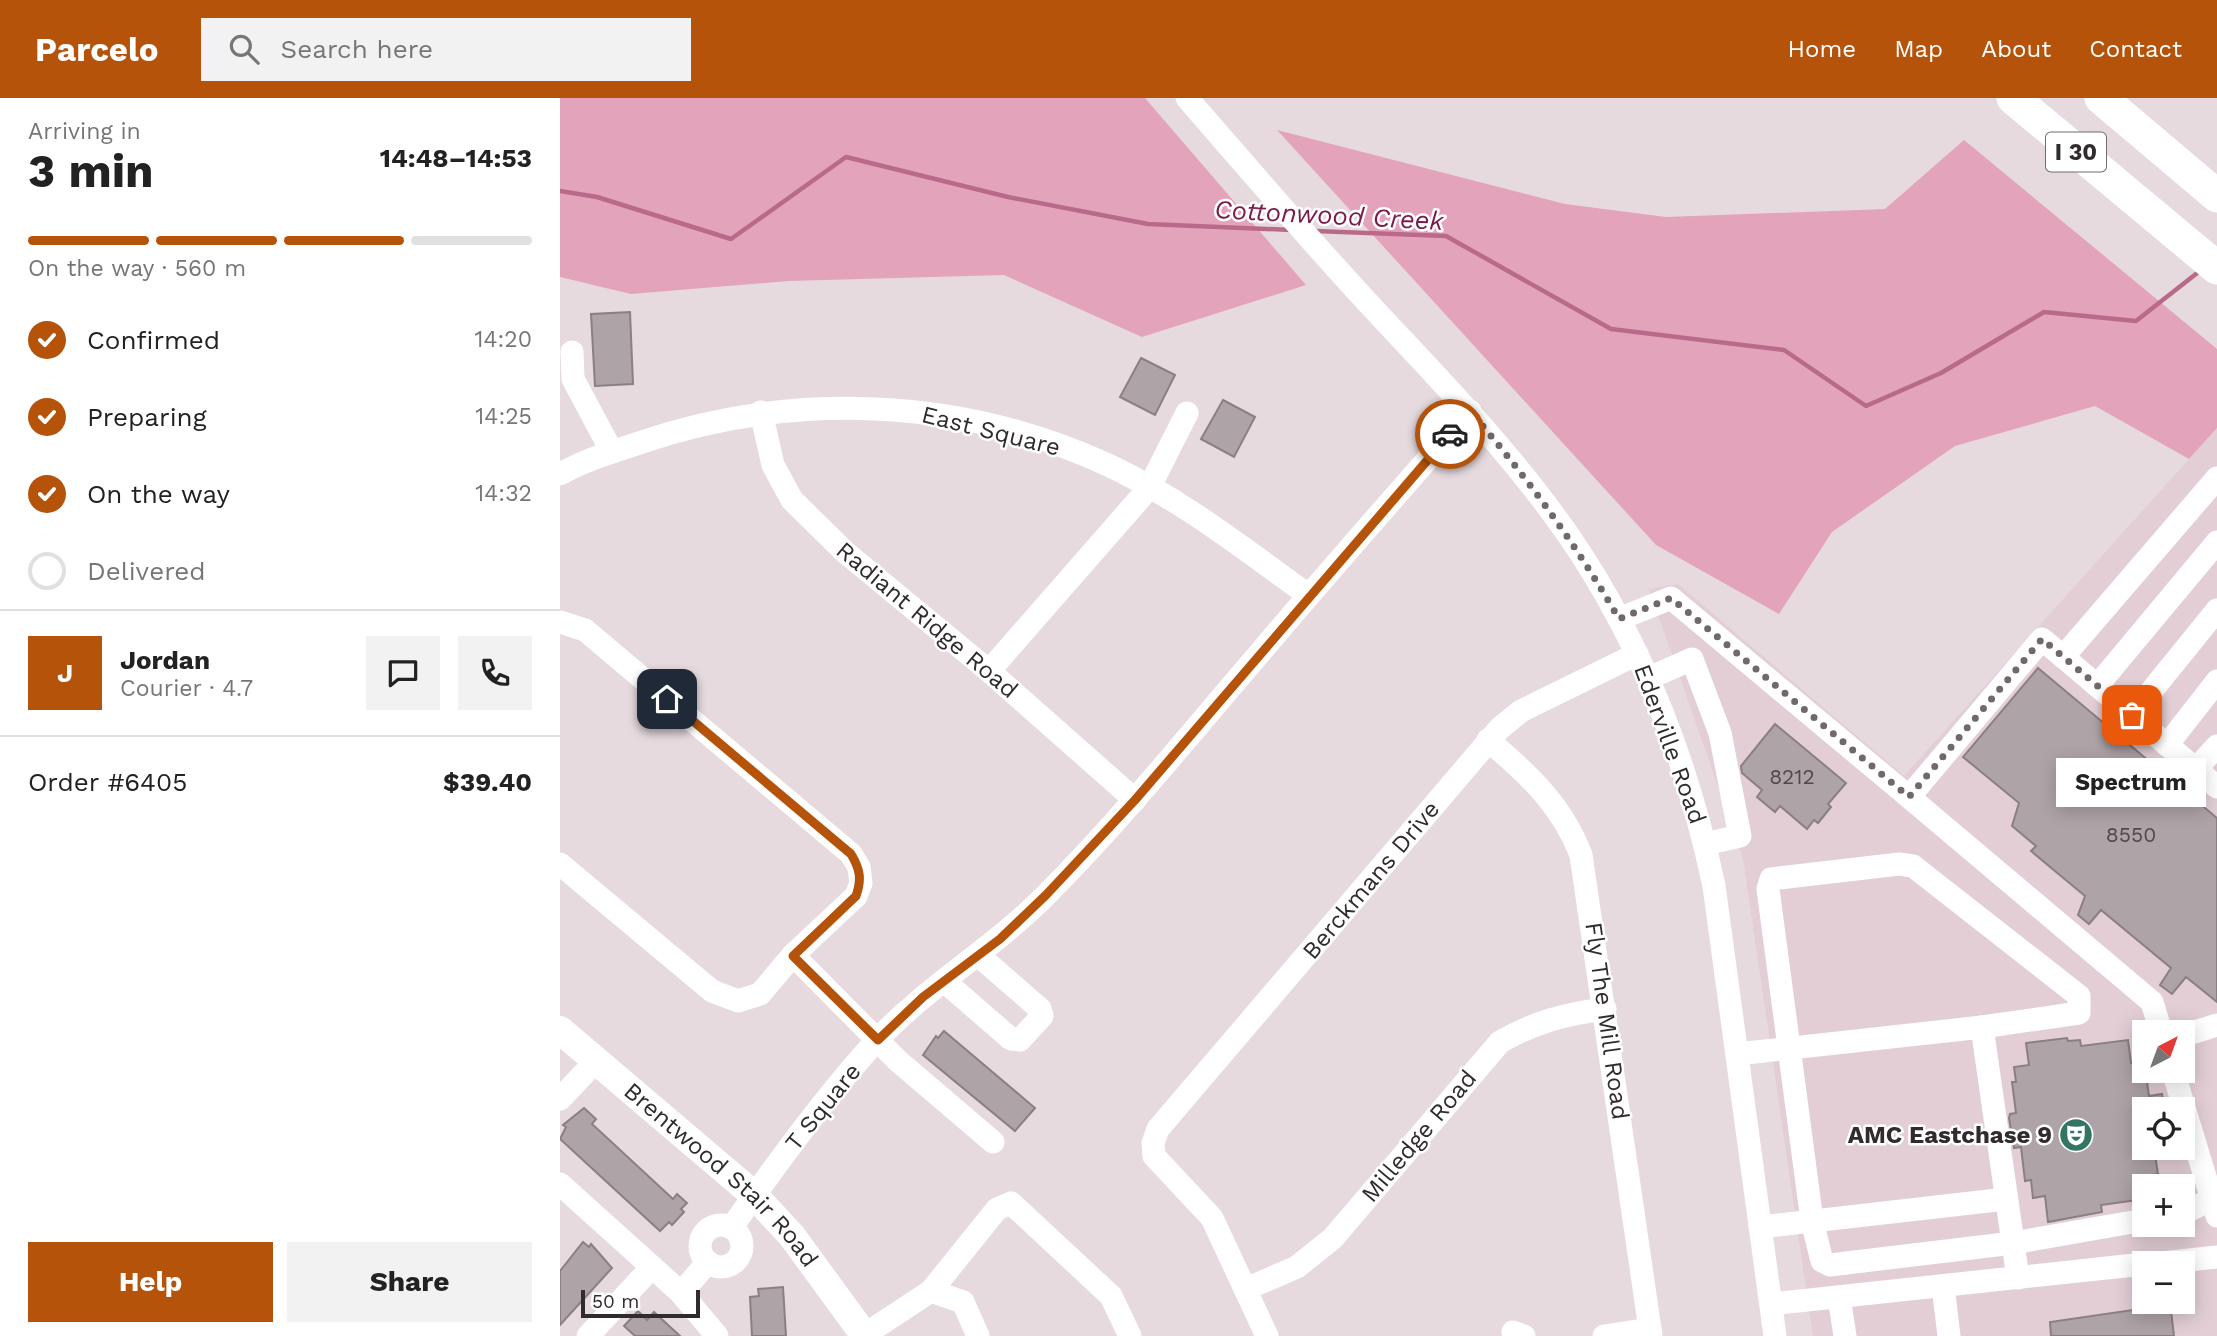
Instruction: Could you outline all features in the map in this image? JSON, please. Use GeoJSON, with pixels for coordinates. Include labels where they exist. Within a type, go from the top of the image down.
{"type":"FeatureCollection","features":[{"type":"Feature","properties":{"kind":"highway","name":"I 30"},"geometry":{"type":"LineString","coordinates":[[2013,98],[2217,268]]}},
{"type":"Feature","properties":{"kind":"highway","name":"I 30"},"geometry":{"type":"LineString","coordinates":[[2101,98],[2217,196]]}},
{"type":"Feature","properties":{"kind":"main road","name":"Brentwood Stair Road"},"geometry":{"type":"LineString","coordinates":[[560,1030],[754,1195],[800,1246],[864,1336]]}},
{"type":"Feature","properties":{"kind":"street","name":"Ederville Road"},"geometry":{"type":"LineString","coordinates":[[1187,98],[1519,468],[1581,554],[1649,678],[1688,783],[1714,886],[1775,1336]]}},
{"type":"Feature","properties":{"kind":"street"},"geometry":{"type":"LineString","coordinates":[[572,352],[573,379],[612,452]]}},
{"type":"Feature","properties":{"kind":"street","name":"East Square"},"geometry":{"type":"LineString","coordinates":[[560,474],[612,452],[668,433],[761,412],[862,408],[931,412],[1027,435],[1108,465],[1203,519],[1308,595]]}},
{"type":"Feature","properties":{"kind":"street","name":"T Square"},"geometry":{"type":"LineString","coordinates":[[681,1293],[708,1262],[701,1252],[704,1234],[713,1226],[732,1227],[754,1195],[878,1040],[1046,895],[1135,800],[1308,595],[1470,411]]}},
{"type":"Feature","properties":{"kind":"street","name":"Radiant Ridge Road"},"geometry":{"type":"LineString","coordinates":[[761,412],[773,465],[792,500],[845,552],[989,671],[1135,800]]}},
{"type":"Feature","properties":{"kind":"street"},"geometry":{"type":"LineString","coordinates":[[989,671],[1149,488],[1187,413]]}},
{"type":"Feature","properties":{"kind":"street"},"geometry":{"type":"LineString","coordinates":[[2063,657],[2217,478]]}},
{"type":"Feature","properties":{"kind":"street"},"geometry":{"type":"LineString","coordinates":[[2097,686],[2217,542]]}},
{"type":"Feature","properties":{"kind":"street"},"geometry":{"type":"LineString","coordinates":[[1619,619],[1671,598],[2152,1002],[2157,1020]]}},
{"type":"Feature","properties":{"kind":"street"},"geometry":{"type":"LineString","coordinates":[[2132,715],[2217,610]]}},
{"type":"Feature","properties":{"kind":"street"},"geometry":{"type":"LineString","coordinates":[[560,622],[585,630],[851,854],[859,867],[861,883],[846,908],[793,956],[760,994],[738,1001],[725,999],[712,991],[560,864]]}},
{"type":"Feature","properties":{"kind":"street"},"geometry":{"type":"LineString","coordinates":[[1909,797],[2042,639],[2217,787]]}},
{"type":"Feature","properties":{"kind":"street","name":"Berckmans Drive"},"geometry":{"type":"LineString","coordinates":[[1246,1289],[1212,1218],[1154,1156],[1153,1143],[1158,1129],[1488,740],[1521,711],[1637,654]]}},
{"type":"Feature","properties":{"kind":"street"},"geometry":{"type":"LineString","coordinates":[[1649,678],[1692,659],[1720,733],[1740,836],[1705,844]]}},
{"type":"Feature","properties":{"kind":"street"},"geometry":{"type":"LineString","coordinates":[[2167,745],[2217,681]]}},
{"type":"Feature","properties":{"kind":"street","name":"Fly The Mill Road"},"geometry":{"type":"LineString","coordinates":[[1488,740],[1548,796],[1573,835],[1587,883],[1650,1333]]}},
{"type":"Feature","properties":{"kind":"street"},"geometry":{"type":"LineString","coordinates":[[2196,769],[2217,746]]}},
{"type":"Feature","properties":{"kind":"street"},"geometry":{"type":"LineString","coordinates":[[1737,1054],[1790,1048],[1982,1027],[2079,1013],[2079,996],[1913,866],[1899,864],[1771,879],[1768,889],[1790,1048],[1812,1221],[1822,1261],[1830,1265],[2013,1243],[2132,1222]]}},
{"type":"Feature","properties":{"kind":"street"},"geometry":{"type":"LineString","coordinates":[[944,981],[1011,1039],[1020,1040],[1042,1016],[1040,1009],[978,955]]}},
{"type":"Feature","properties":{"kind":"street"},"geometry":{"type":"LineString","coordinates":[[793,956],[897,1060],[993,1142]]}},
{"type":"Feature","properties":{"kind":"street","name":"Milledge Road"},"geometry":{"type":"LineString","coordinates":[[1246,1289],[1297,1267],[1333,1238],[1500,1042],[1536,1022],[1559,1015],[1605,1009]]}},
{"type":"Feature","properties":{"kind":"street"},"geometry":{"type":"LineString","coordinates":[[2195,1032],[2217,1025]]}},
{"type":"Feature","properties":{"kind":"street"},"geometry":{"type":"LineString","coordinates":[[1982,1027],[2018,1278]]}},
{"type":"Feature","properties":{"kind":"street"},"geometry":{"type":"LineString","coordinates":[[560,1099],[597,1060]]}},
{"type":"Feature","properties":{"kind":"street"},"geometry":{"type":"LineString","coordinates":[[2177,1083],[2214,1207],[2195,1211]]}},
{"type":"Feature","properties":{"kind":"street"},"geometry":{"type":"LineString","coordinates":[[560,1184],[681,1293],[717,1336]]}},
{"type":"Feature","properties":{"kind":"street"},"geometry":{"type":"LineString","coordinates":[[1760,1227],[2006,1199]]}},
{"type":"Feature","properties":{"kind":"street"},"geometry":{"type":"LineString","coordinates":[[864,1336],[931,1291],[997,1209],[1011,1203],[1111,1296],[1130,1336]]}},
{"type":"Feature","properties":{"kind":"street"},"geometry":{"type":"LineString","coordinates":[[2195,1259],[2217,1256]]}},
{"type":"Feature","properties":{"kind":"street"},"geometry":{"type":"LineString","coordinates":[[1771,1304],[2132,1265]]}},
{"type":"Feature","properties":{"kind":"street"},"geometry":{"type":"LineString","coordinates":[[588,1336],[652,1267]]}},
{"type":"Feature","properties":{"kind":"street"},"geometry":{"type":"LineString","coordinates":[[1943,1286],[1949,1336]]}},
{"type":"Feature","properties":{"kind":"street"},"geometry":{"type":"LineString","coordinates":[[1246,1289],[1267,1336]]}},
{"type":"Feature","properties":{"kind":"street"},"geometry":{"type":"LineString","coordinates":[[931,1291],[963,1302],[978,1336]]}},
{"type":"Feature","properties":{"kind":"street"},"geometry":{"type":"LineString","coordinates":[[1839,1297],[1845,1336]]}},
{"type":"Feature","properties":{"kind":"street"},"geometry":{"type":"LineString","coordinates":[[1604,1336],[1650,1333]]}},
{"type":"Feature","properties":{"kind":"shaded area"},"geometry":{"type":"Polygon","coordinates":[[[560,98],[1145,98],[1306,285],[1142,337],[1004,275],[789,281],[631,294],[560,277],[560,98]]]}},
{"type":"Feature","properties":{"kind":"shaded area"},"geometry":{"type":"Polygon","coordinates":[[[1277,130],[1565,204],[1666,217],[1885,209],[1964,140],[2217,349],[2217,428],[2189,459],[2095,406],[1955,446],[1832,532],[1779,614],[1656,545],[1277,130]]]}},
{"type":"Feature","properties":{"kind":"shaded area"},"geometry":{"type":"Polygon","coordinates":[[[2217,428],[2217,1336],[1813,1336],[1743,858],[1649,589],[1678,584],[1904,776],[2217,428]]]}},
{"type":"Feature","properties":{"kind":"building"},"geometry":{"type":"Polygon","coordinates":[[[630,312],[633,384],[595,386],[591,314],[630,312]]]}},
{"type":"Feature","properties":{"kind":"building"},"geometry":{"type":"Polygon","coordinates":[[[1141,358],[1175,375],[1155,415],[1120,397],[1141,358]]]}},
{"type":"Feature","properties":{"kind":"building"},"geometry":{"type":"Polygon","coordinates":[[[1223,400],[1255,417],[1234,457],[1201,439],[1223,400]]]}},
{"type":"Feature","properties":{"kind":"building"},"geometry":{"type":"Polygon","coordinates":[[[2038,668],[2217,818],[2217,1002],[2186,977],[2172,994],[2160,985],[2171,968],[2101,910],[2089,924],[2078,915],[2085,896],[2031,851],[2036,846],[2012,826],[2019,803],[1963,757],[2038,668]]]}},
{"type":"Feature","properties":{"kind":"building"},"geometry":{"type":"Polygon","coordinates":[[[1775,724],[1846,783],[1828,804],[1831,807],[1818,823],[1814,820],[1807,829],[1780,806],[1775,812],[1757,797],[1762,790],[1742,773],[1741,766],[1775,724]]]}},
{"type":"Feature","properties":{"kind":"building"},"geometry":{"type":"Polygon","coordinates":[[[944,1031],[1035,1108],[1015,1131],[923,1055],[936,1036],[938,1038],[944,1031]]]}},
{"type":"Feature","properties":{"kind":"building","name":"AMC Eastchase 9"},"geometry":{"type":"Polygon","coordinates":[[[2067,1038],[2068,1041],[2080,1040],[2081,1046],[2128,1040],[2132,1083],[2147,1083],[2149,1096],[2162,1094],[2163,1097],[2132,1097],[2132,1160],[2156,1160],[2158,1174],[2132,1174],[2132,1201],[2101,1205],[2102,1212],[2048,1222],[2045,1196],[2033,1198],[2031,1180],[2025,1181],[2021,1147],[2014,1148],[2009,1118],[2010,1114],[2016,1113],[2012,1082],[2016,1082],[2014,1067],[2029,1065],[2026,1043],[2067,1038]]]}},
{"type":"Feature","properties":{"kind":"building"},"geometry":{"type":"Polygon","coordinates":[[[584,1108],[596,1119],[592,1124],[673,1199],[677,1194],[687,1203],[681,1209],[684,1212],[672,1225],[669,1222],[660,1231],[560,1139],[566,1127],[563,1125],[584,1108]]]}},
{"type":"Feature","properties":{"kind":"building"},"geometry":{"type":"Polygon","coordinates":[[[583,1242],[589,1247],[591,1244],[612,1268],[560,1325],[560,1271],[583,1242]]]}},
{"type":"Feature","properties":{"kind":"building"},"geometry":{"type":"Polygon","coordinates":[[[783,1287],[786,1336],[752,1336],[750,1297],[759,1296],[758,1289],[783,1287]]]}},
{"type":"Feature","properties":{"kind":"building"},"geometry":{"type":"Polygon","coordinates":[[[2132,1310],[2132,1314],[2171,1314],[2174,1336],[2051,1336],[2050,1322],[2132,1310]]]}},
{"type":"Feature","properties":{"kind":"building"},"geometry":{"type":"Polygon","coordinates":[[[638,1311],[647,1320],[654,1312],[680,1336],[635,1336],[624,1326],[638,1311]]]}},
{"type":"Feature","properties":{"kind":"waterway","name":"Cottonwood Creek"},"geometry":{"type":"LineString","coordinates":[[560,191],[597,197],[731,239],[846,157],[1008,197],[1148,224],[1292,230]]}},
{"type":"Feature","properties":{"kind":"waterway","name":"Cottonwood Creek"},"geometry":{"type":"LineString","coordinates":[[1315,231],[1446,236],[1611,329],[1784,350],[1866,406],[1941,373],[2044,312],[2136,321],[2201,270]]}},
{"type":"Feature","properties":{"kind":"way so far"},"geometry":{"type":"LineString","coordinates":[[1450,434],[1470,411],[1519,468],[1581,554],[1619,619],[1671,598],[1909,797],[2042,639],[2132,715]]}},
{"type":"Feature","properties":{"kind":"place","name":"Spectrum"},"geometry":{"type":"Point","coordinates":[2132,715]}},
{"type":"Feature","properties":{"kind":"place","name":"AMC Eastchase 9"},"geometry":{"type":"Point","coordinates":[2076,1135]}},
{"type":"Feature","properties":{"kind":"route"},"geometry":{"type":"LineString","coordinates":[[667,699],[851,854],[859,867],[861,883],[856,896],[793,956],[878,1040],[923,997],[1000,939],[1046,895],[1135,800],[1308,595],[1450,434]]}}]}
